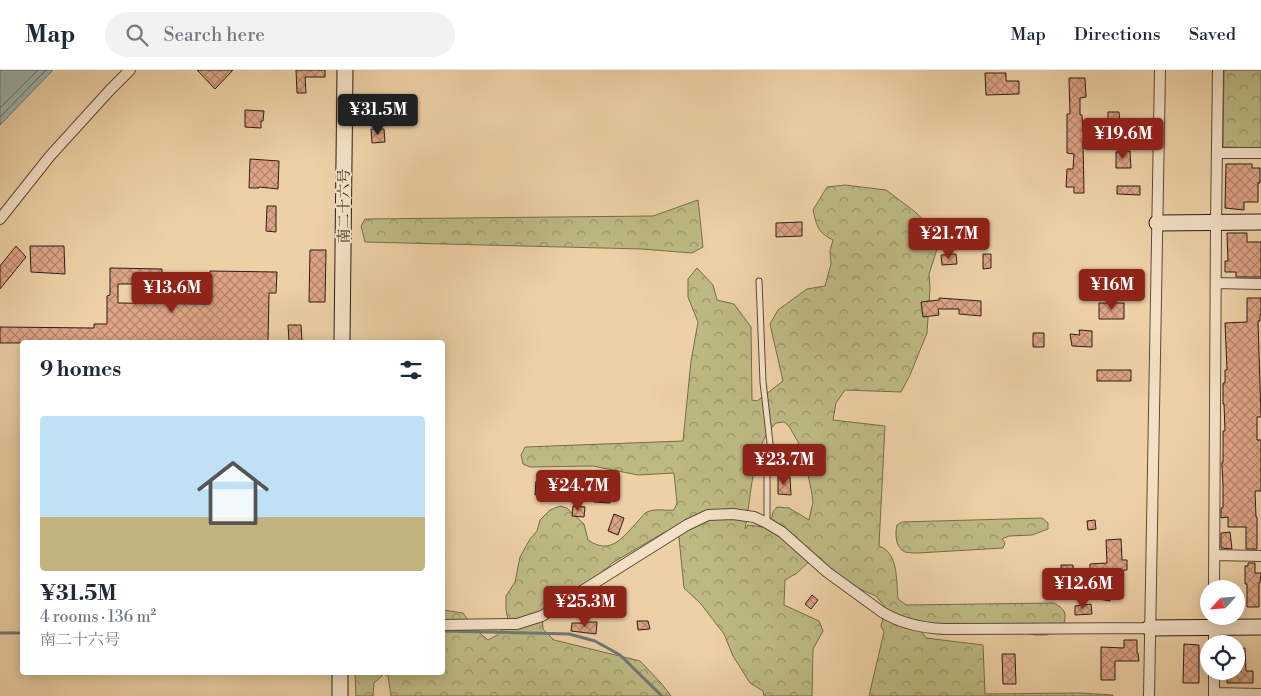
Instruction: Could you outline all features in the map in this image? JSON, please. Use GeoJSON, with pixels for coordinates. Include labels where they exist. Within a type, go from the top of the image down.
{"type":"FeatureCollection","features":[{"type":"Feature","properties":{"kind":"street"},"geometry":{"type":"LineString","coordinates":[[0,219],[50,156],[130,70]]}},
{"type":"Feature","properties":{"kind":"street","name":"南二十六号"},"geometry":{"type":"LineString","coordinates":[[342,340],[345,70]]}},
{"type":"Feature","properties":{"kind":"street"},"geometry":{"type":"LineString","coordinates":[[1149,696],[1160,70]]}},
{"type":"Feature","properties":{"kind":"street"},"geometry":{"type":"LineString","coordinates":[[1214,580],[1218,70]]}},
{"type":"Feature","properties":{"kind":"street"},"geometry":{"type":"LineString","coordinates":[[1217,153],[1261,153]]}},
{"type":"Feature","properties":{"kind":"street"},"geometry":{"type":"LineString","coordinates":[[1158,222],[1261,222]]}},
{"type":"Feature","properties":{"kind":"street"},"geometry":{"type":"LineString","coordinates":[[1216,283],[1261,284]]}},
{"type":"Feature","properties":{"kind":"street"},"geometry":{"type":"LineString","coordinates":[[445,625],[518,624],[542,616],[672,534],[708,514],[733,514],[754,517],[767,523],[782,532],[827,572],[882,612],[892,618],[928,628],[1149,628],[1200,623]]}},
{"type":"Feature","properties":{"kind":"street"},"geometry":{"type":"LineString","coordinates":[[1214,555],[1261,556]]}},
{"type":"Feature","properties":{"kind":"street"},"geometry":{"type":"LineString","coordinates":[[1245,625],[1261,627]]}},
{"type":"Feature","properties":{"kind":"street"},"geometry":{"type":"LineString","coordinates":[[340,675],[340,696]]}},
{"type":"Feature","properties":{"kind":"street"},"geometry":{"type":"LineString","coordinates":[[1214,680],[1214,695],[1261,694]]}},
{"type":"Feature","properties":{"kind":"lane"},"geometry":{"type":"LineString","coordinates":[[759,281],[763,382],[771,452],[767,476],[767,523]]}},
{"type":"Feature","properties":{"kind":"green space"},"geometry":{"type":"Polygon","coordinates":[[[1224,70],[1261,70],[1261,148],[1223,147],[1224,70]]]}},
{"type":"Feature","properties":{"kind":"green space"},"geometry":{"type":"Polygon","coordinates":[[[845,185],[886,190],[914,211],[938,233],[938,246],[929,274],[927,333],[901,392],[845,390],[836,403],[833,420],[885,426],[879,546],[890,555],[893,561],[898,599],[906,605],[1054,603],[1064,611],[1065,619],[1064,623],[1047,635],[1035,635],[978,625],[920,630],[926,638],[983,645],[985,694],[1079,693],[1113,696],[869,696],[884,632],[881,626],[886,608],[876,596],[851,585],[815,556],[797,573],[785,580],[784,605],[819,621],[823,631],[813,649],[812,696],[764,696],[763,691],[750,683],[733,656],[724,634],[701,604],[684,588],[678,528],[665,532],[612,563],[602,574],[542,610],[543,629],[554,640],[640,661],[671,696],[391,696],[388,676],[386,675],[445,675],[445,610],[463,613],[473,627],[488,640],[509,624],[506,596],[515,582],[520,557],[537,531],[540,520],[550,510],[560,506],[567,508],[584,524],[588,540],[603,546],[610,545],[622,538],[647,512],[674,510],[677,503],[674,473],[638,475],[593,466],[530,467],[523,464],[521,455],[525,447],[683,441],[691,361],[698,322],[688,297],[688,279],[697,268],[713,285],[717,300],[734,304],[751,327],[752,400],[757,401],[783,381],[770,324],[778,310],[807,289],[825,286],[831,264],[830,251],[833,240],[818,228],[813,210],[827,187],[845,185]],[[784,422],[776,423],[767,434],[754,469],[745,529],[748,525],[763,527],[772,517],[777,507],[789,508],[809,520],[813,502],[803,451],[789,426],[784,422]]]}},
{"type":"Feature","properties":{"kind":"green space"},"geometry":{"type":"Polygon","coordinates":[[[698,200],[703,247],[692,253],[642,249],[365,242],[361,226],[365,219],[653,216],[698,200]]]}},
{"type":"Feature","properties":{"kind":"green space"},"geometry":{"type":"Polygon","coordinates":[[[1042,518],[1048,523],[1048,529],[1032,535],[1009,536],[1002,539],[1005,543],[1003,548],[910,553],[902,550],[896,540],[897,525],[902,522],[1042,518]]]}},
{"type":"Feature","properties":{"kind":"green space"},"geometry":{"type":"Polygon","coordinates":[[[355,675],[383,675],[374,683],[373,696],[356,696],[355,675]]]}},
{"type":"Feature","properties":{"kind":"water"},"geometry":{"type":"Polygon","coordinates":[[[0,70],[53,70],[0,125],[0,70]]]}},
{"type":"Feature","properties":{"kind":"building"},"geometry":{"type":"Polygon","coordinates":[[[197,70],[233,70],[215,89],[197,70]]]}},
{"type":"Feature","properties":{"kind":"building"},"geometry":{"type":"Polygon","coordinates":[[[296,70],[325,70],[325,77],[305,77],[306,93],[297,93],[296,70]]]}},
{"type":"Feature","properties":{"kind":"building"},"geometry":{"type":"Polygon","coordinates":[[[985,73],[1006,73],[1006,81],[1019,81],[1019,94],[986,95],[985,73]]]}},
{"type":"Feature","properties":{"kind":"building"},"geometry":{"type":"Polygon","coordinates":[[[1069,78],[1085,78],[1086,97],[1080,98],[1083,132],[1109,132],[1109,141],[1083,141],[1084,193],[1074,193],[1074,187],[1066,187],[1067,169],[1073,169],[1074,154],[1067,153],[1067,114],[1070,114],[1069,78]]]}},
{"type":"Feature","properties":{"kind":"building"},"geometry":{"type":"Polygon","coordinates":[[[245,110],[264,111],[261,128],[245,127],[245,110]]]}},
{"type":"Feature","properties":{"kind":"building"},"geometry":{"type":"Polygon","coordinates":[[[1108,112],[1119,112],[1120,126],[1108,126],[1108,112]]]}},
{"type":"Feature","properties":{"kind":"building"},"geometry":{"type":"Polygon","coordinates":[[[371,129],[384,129],[385,142],[372,143],[371,129]]]}},
{"type":"Feature","properties":{"kind":"building"},"geometry":{"type":"Polygon","coordinates":[[[1130,138],[1152,140],[1152,147],[1129,145],[1130,138]]]}},
{"type":"Feature","properties":{"kind":"building"},"geometry":{"type":"Polygon","coordinates":[[[1130,151],[1131,168],[1116,168],[1116,152],[1130,151]]]}},
{"type":"Feature","properties":{"kind":"building"},"geometry":{"type":"Polygon","coordinates":[[[250,159],[279,161],[278,189],[249,188],[250,159]]]}},
{"type":"Feature","properties":{"kind":"building"},"geometry":{"type":"Polygon","coordinates":[[[1226,164],[1252,164],[1252,168],[1260,168],[1258,202],[1244,202],[1244,210],[1225,208],[1226,164]]]}},
{"type":"Feature","properties":{"kind":"building"},"geometry":{"type":"Polygon","coordinates":[[[1117,186],[1140,186],[1140,195],[1117,194],[1117,186]]]}},
{"type":"Feature","properties":{"kind":"building"},"geometry":{"type":"Polygon","coordinates":[[[267,206],[276,206],[276,232],[266,231],[267,206]]]}},
{"type":"Feature","properties":{"kind":"building"},"geometry":{"type":"Polygon","coordinates":[[[802,222],[802,236],[776,237],[776,223],[802,222]]]}},
{"type":"Feature","properties":{"kind":"building"},"geometry":{"type":"Polygon","coordinates":[[[1227,233],[1247,233],[1247,242],[1261,242],[1261,277],[1236,277],[1236,272],[1225,272],[1225,261],[1228,261],[1227,233]]]}},
{"type":"Feature","properties":{"kind":"building"},"geometry":{"type":"Polygon","coordinates":[[[16,246],[26,257],[0,289],[0,266],[16,246]]]}},
{"type":"Feature","properties":{"kind":"building"},"geometry":{"type":"Polygon","coordinates":[[[30,246],[64,246],[65,274],[31,272],[30,246]]]}},
{"type":"Feature","properties":{"kind":"building"},"geometry":{"type":"Polygon","coordinates":[[[310,250],[326,250],[325,302],[309,302],[310,250]]]}},
{"type":"Feature","properties":{"kind":"building"},"geometry":{"type":"Polygon","coordinates":[[[956,254],[957,264],[942,265],[941,255],[956,254]]]}},
{"type":"Feature","properties":{"kind":"building"},"geometry":{"type":"Polygon","coordinates":[[[983,254],[991,254],[991,268],[983,269],[983,254]]]}},
{"type":"Feature","properties":{"kind":"building"},"geometry":{"type":"Polygon","coordinates":[[[110,268],[162,269],[162,284],[118,284],[118,303],[210,304],[210,271],[277,272],[276,293],[269,293],[268,340],[20,340],[20,343],[0,343],[0,327],[94,328],[94,324],[107,324],[107,296],[110,295],[110,268]]]}},
{"type":"Feature","properties":{"kind":"building"},"geometry":{"type":"Polygon","coordinates":[[[939,298],[981,301],[981,316],[959,314],[959,309],[938,309],[939,315],[923,317],[921,302],[939,300],[939,298]]]}},
{"type":"Feature","properties":{"kind":"building"},"geometry":{"type":"Polygon","coordinates":[[[1247,298],[1261,298],[1261,314],[1260,321],[1258,321],[1261,417],[1257,417],[1257,440],[1261,440],[1261,491],[1255,491],[1257,549],[1246,549],[1246,527],[1228,527],[1228,517],[1221,518],[1221,508],[1223,508],[1223,431],[1225,431],[1223,383],[1225,383],[1225,370],[1227,370],[1225,323],[1247,322],[1247,298]]]}},
{"type":"Feature","properties":{"kind":"building"},"geometry":{"type":"Polygon","coordinates":[[[1099,303],[1124,303],[1124,319],[1099,319],[1099,303]]]}},
{"type":"Feature","properties":{"kind":"building"},"geometry":{"type":"Polygon","coordinates":[[[288,325],[301,325],[302,340],[289,340],[288,325]]]}},
{"type":"Feature","properties":{"kind":"building"},"geometry":{"type":"Polygon","coordinates":[[[1079,330],[1092,331],[1092,347],[1072,346],[1070,334],[1080,335],[1079,330]]]}},
{"type":"Feature","properties":{"kind":"building"},"geometry":{"type":"Polygon","coordinates":[[[1033,333],[1044,333],[1044,347],[1033,347],[1033,333]]]}},
{"type":"Feature","properties":{"kind":"building"},"geometry":{"type":"Polygon","coordinates":[[[1097,370],[1131,370],[1131,381],[1097,381],[1097,370]]]}},
{"type":"Feature","properties":{"kind":"building"},"geometry":{"type":"Polygon","coordinates":[[[778,476],[790,477],[791,495],[778,494],[778,476]]]}},
{"type":"Feature","properties":{"kind":"building"},"geometry":{"type":"Polygon","coordinates":[[[569,480],[569,494],[535,495],[536,481],[569,480]]]}},
{"type":"Feature","properties":{"kind":"building"},"geometry":{"type":"Polygon","coordinates":[[[597,481],[607,483],[606,493],[611,493],[610,503],[594,502],[597,481]]]}},
{"type":"Feature","properties":{"kind":"building"},"geometry":{"type":"Polygon","coordinates":[[[573,506],[585,507],[584,517],[572,516],[573,506]]]}},
{"type":"Feature","properties":{"kind":"building"},"geometry":{"type":"Polygon","coordinates":[[[614,514],[624,518],[618,535],[608,531],[614,514]]]}},
{"type":"Feature","properties":{"kind":"building"},"geometry":{"type":"Polygon","coordinates":[[[1095,520],[1096,529],[1088,530],[1087,521],[1095,520]]]}},
{"type":"Feature","properties":{"kind":"building"},"geometry":{"type":"Polygon","coordinates":[[[1230,532],[1232,549],[1221,548],[1221,533],[1230,532]]]}},
{"type":"Feature","properties":{"kind":"building"},"geometry":{"type":"Polygon","coordinates":[[[1121,539],[1122,560],[1127,560],[1127,570],[1099,572],[1099,575],[1090,575],[1090,564],[1107,563],[1106,540],[1121,539]]]}},
{"type":"Feature","properties":{"kind":"building"},"geometry":{"type":"Polygon","coordinates":[[[1248,563],[1255,563],[1255,573],[1261,573],[1259,607],[1247,607],[1245,566],[1248,566],[1248,563]]]}},
{"type":"Feature","properties":{"kind":"building"},"geometry":{"type":"Polygon","coordinates":[[[1061,565],[1073,565],[1074,586],[1061,586],[1061,565]]]}},
{"type":"Feature","properties":{"kind":"building"},"geometry":{"type":"Polygon","coordinates":[[[1100,590],[1111,591],[1110,601],[1099,599],[1100,590]]]}},
{"type":"Feature","properties":{"kind":"building"},"geometry":{"type":"Polygon","coordinates":[[[812,595],[818,600],[811,609],[805,604],[812,595]]]}},
{"type":"Feature","properties":{"kind":"building"},"geometry":{"type":"Polygon","coordinates":[[[1091,604],[1092,614],[1075,615],[1075,606],[1091,604]]]}},
{"type":"Feature","properties":{"kind":"building"},"geometry":{"type":"Polygon","coordinates":[[[637,621],[648,621],[650,629],[638,630],[637,621]]]}},
{"type":"Feature","properties":{"kind":"building"},"geometry":{"type":"Polygon","coordinates":[[[597,622],[596,634],[571,631],[572,623],[597,622]]]}},
{"type":"Feature","properties":{"kind":"building"},"geometry":{"type":"Polygon","coordinates":[[[1124,640],[1137,640],[1139,661],[1115,661],[1115,680],[1101,680],[1101,647],[1124,648],[1124,640]]]}},
{"type":"Feature","properties":{"kind":"building"},"geometry":{"type":"Polygon","coordinates":[[[1184,644],[1199,645],[1199,683],[1183,683],[1184,644]]]}},
{"type":"Feature","properties":{"kind":"building"},"geometry":{"type":"Polygon","coordinates":[[[1245,648],[1246,671],[1253,671],[1253,683],[1227,683],[1227,680],[1245,680],[1245,648]]]}},
{"type":"Feature","properties":{"kind":"building"},"geometry":{"type":"Polygon","coordinates":[[[1002,654],[1015,654],[1016,684],[1003,684],[1002,654]]]}},
{"type":"Feature","properties":{"kind":"waterway"},"geometry":{"type":"LineString","coordinates":[[445,631],[569,634],[595,641],[620,655],[662,696]]}},
{"type":"Feature","properties":{"kind":"waterway"},"geometry":{"type":"LineString","coordinates":[[0,633],[20,633]]}}]}
